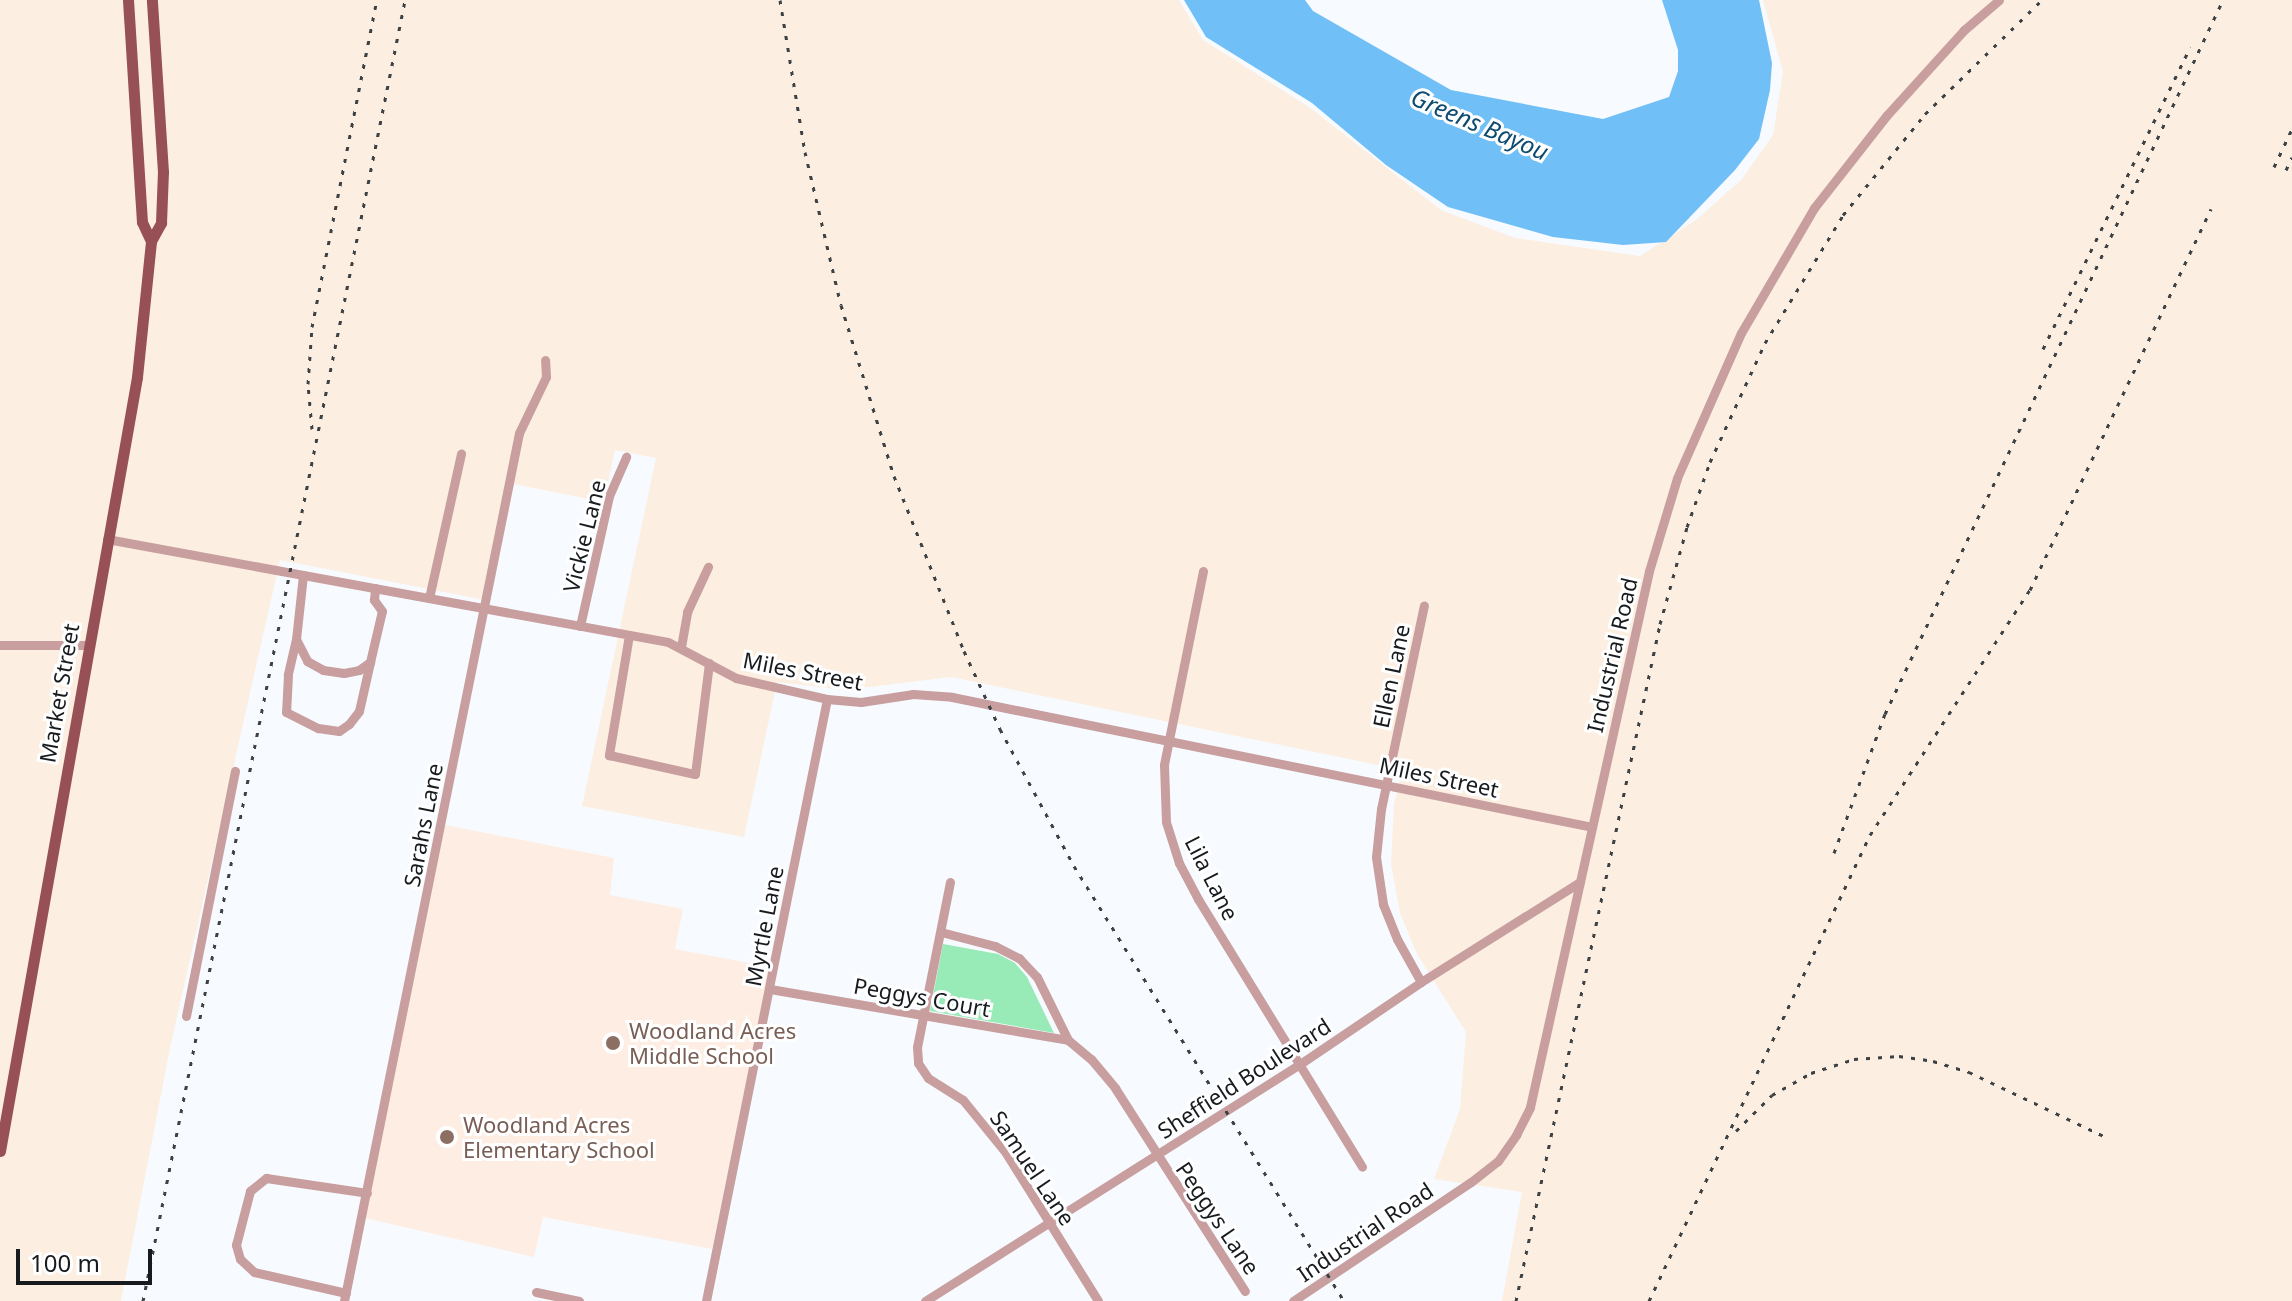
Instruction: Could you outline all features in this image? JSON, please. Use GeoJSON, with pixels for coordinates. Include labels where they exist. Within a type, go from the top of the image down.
{"type":"FeatureCollection","features":[{"type":"Feature","properties":{"kind":"main road","name":"Market Street"},"geometry":{"type":"LineString","coordinates":[[128,0],[142,222],[151,241]]}},
{"type":"Feature","properties":{"kind":"main road","name":"Market Street"},"geometry":{"type":"LineString","coordinates":[[0,1151],[143,335],[151,241],[161,223],[163,207],[152,0]]}},
{"type":"Feature","properties":{"kind":"street","name":"Industrial Road"},"geometry":{"type":"LineString","coordinates":[[1293,1301],[1471,1182],[1498,1161],[1516,1135],[1530,1107],[1649,571],[1677,478],[1741,333],[1814,208],[1887,115],[1964,30],[1999,0]]}},
{"type":"Feature","properties":{"kind":"street","name":"Sarahs Lane"},"geometry":{"type":"LineString","coordinates":[[345,1297],[519,433],[546,377],[545,360]]}},
{"type":"Feature","properties":{"kind":"street"},"geometry":{"type":"LineString","coordinates":[[429,598],[461,454]]}},
{"type":"Feature","properties":{"kind":"street","name":"Vickie Lane"},"geometry":{"type":"LineString","coordinates":[[580,626],[609,496],[626,457]]}},
{"type":"Feature","properties":{"kind":"street","name":"Miles Street"},"geometry":{"type":"LineString","coordinates":[[107,539],[629,635],[681,647],[736,678],[827,699],[861,702],[913,694],[937,694],[1592,827]]}},
{"type":"Feature","properties":{"kind":"street"},"geometry":{"type":"LineString","coordinates":[[681,647],[687,612],[708,567]]}},
{"type":"Feature","properties":{"kind":"street","name":"Lila Lane"},"geometry":{"type":"LineString","coordinates":[[1203,571],[1168,741],[1163,792],[1166,822],[1179,863],[1362,1167]]}},
{"type":"Feature","properties":{"kind":"street"},"geometry":{"type":"LineString","coordinates":[[303,575],[296,639],[288,675],[286,712],[318,728],[339,731],[359,711],[382,611],[374,600],[375,588]]}},
{"type":"Feature","properties":{"kind":"street","name":"Ellen Lane"},"geometry":{"type":"LineString","coordinates":[[1421,982],[1397,939],[1383,904],[1376,857],[1387,784],[1424,605]]}},
{"type":"Feature","properties":{"kind":"street"},"geometry":{"type":"LineString","coordinates":[[629,635],[609,755],[695,774],[709,663]]}},
{"type":"Feature","properties":{"kind":"street"},"geometry":{"type":"LineString","coordinates":[[296,639],[307,661],[323,670],[344,673],[359,670],[370,662]]}},
{"type":"Feature","properties":{"kind":"street"},"geometry":{"type":"LineString","coordinates":[[0,645],[88,645]]}},
{"type":"Feature","properties":{"kind":"street","name":"Myrtle Lane"},"geometry":{"type":"LineString","coordinates":[[706,1301],[827,699]]}},
{"type":"Feature","properties":{"kind":"street"},"geometry":{"type":"LineString","coordinates":[[186,1016],[235,771]]}},
{"type":"Feature","properties":{"kind":"street","name":"Samuel Lane"},"geometry":{"type":"LineString","coordinates":[[950,882],[917,1047],[918,1063],[928,1078],[963,1100],[979,1117],[1006,1153],[1098,1301]]}},
{"type":"Feature","properties":{"kind":"street","name":"Sheffield Boulevard"},"geometry":{"type":"LineString","coordinates":[[925,1301],[1048,1220],[1156,1157],[1421,982],[1580,882]]}},
{"type":"Feature","properties":{"kind":"street","name":"Peggys Lane"},"geometry":{"type":"LineString","coordinates":[[941,932],[995,946],[1019,958],[1037,977],[1068,1040],[1091,1059],[1115,1088],[1156,1157],[1245,1291]]}},
{"type":"Feature","properties":{"kind":"street","name":"Peggys Court"},"geometry":{"type":"LineString","coordinates":[[770,989],[1068,1040]]}},
{"type":"Feature","properties":{"kind":"street"},"geometry":{"type":"LineString","coordinates":[[345,1297],[254,1272],[240,1259],[236,1245],[250,1191],[266,1178],[367,1193]]}},
{"type":"Feature","properties":{"kind":"street"},"geometry":{"type":"LineString","coordinates":[[536,1292],[579,1301]]}},
{"type":"Feature","properties":{"kind":"shaded area"},"geometry":{"type":"Polygon","coordinates":[[[0,0],[1179,0],[1203,40],[1309,107],[1441,210],[1515,238],[1640,256],[1696,220],[1741,180],[1773,135],[1783,72],[1763,0],[2292,0],[2292,1301],[1502,1301],[1522,1192],[1434,1179],[1460,1109],[1466,1032],[1417,954],[1400,913],[1391,864],[1394,804],[1402,770],[951,677],[845,690],[777,682],[744,837],[582,806],[656,458],[615,450],[604,502],[514,484],[490,601],[280,560],[170,1048],[121,1301],[0,1301],[0,0]]]}},
{"type":"Feature","properties":{"kind":"shaded area","name":"Woodland Acres Middle School"},"geometry":{"type":"Polygon","coordinates":[[[445,825],[614,858],[610,895],[683,909],[675,949],[770,967],[712,1249],[543,1217],[534,1257],[365,1218],[445,825]]]}},
{"type":"Feature","properties":{"kind":"green space"},"geometry":{"type":"Polygon","coordinates":[[[943,944],[998,954],[1015,963],[1027,977],[1054,1033],[930,1011],[943,944]]]}},
{"type":"Feature","properties":{"kind":"water","name":"Greens Bayou"},"geometry":{"type":"Polygon","coordinates":[[[1184,0],[1305,0],[1313,11],[1451,90],[1603,119],[1669,97],[1678,71],[1678,50],[1662,0],[1759,0],[1772,63],[1770,90],[1759,139],[1735,170],[1666,242],[1623,245],[1553,237],[1448,207],[1386,165],[1312,103],[1206,37],[1184,0]]]}},
{"type":"Feature","properties":{"kind":"railway"},"geometry":{"type":"LineString","coordinates":[[312,429],[308,384],[312,327],[377,0]]}},
{"type":"Feature","properties":{"kind":"railway"},"geometry":{"type":"LineString","coordinates":[[143,1301],[405,0]]}},
{"type":"Feature","properties":{"kind":"railway"},"geometry":{"type":"LineString","coordinates":[[780,0],[805,152],[841,305],[894,476],[964,651],[1000,729],[1074,866],[1344,1301]]}},
{"type":"Feature","properties":{"kind":"railway"},"geometry":{"type":"LineString","coordinates":[[1516,1301],[1660,624],[1687,527],[1710,462],[1765,343],[1843,215],[1925,114],[2042,0]]}},
{"type":"Feature","properties":{"kind":"railway"},"geometry":{"type":"LineString","coordinates":[[1834,853],[1885,714],[2223,0]]}},
{"type":"Feature","properties":{"kind":"railway"},"geometry":{"type":"LineString","coordinates":[[2043,349],[2190,47]]}},
{"type":"Feature","properties":{"kind":"railway"},"geometry":{"type":"LineString","coordinates":[[2274,167],[2292,129]]}},
{"type":"Feature","properties":{"kind":"railway"},"geometry":{"type":"LineString","coordinates":[[2286,170],[2292,157]]}},
{"type":"Feature","properties":{"kind":"railway"},"geometry":{"type":"LineString","coordinates":[[1649,1301],[1870,835],[2030,590],[2211,209]]}},
{"type":"Feature","properties":{"kind":"railway"},"geometry":{"type":"LineString","coordinates":[[1736,1131],[1772,1095],[1811,1073],[1854,1059],[1899,1056],[1933,1061],[1969,1072],[2108,1138]]}},
{"type":"Feature","properties":{"kind":"place","name":"Woodland Acres Middle School"},"geometry":{"type":"Point","coordinates":[613,1043]}},
{"type":"Feature","properties":{"kind":"place","name":"Woodland Acres Elementary School"},"geometry":{"type":"Point","coordinates":[447,1137]}}]}
